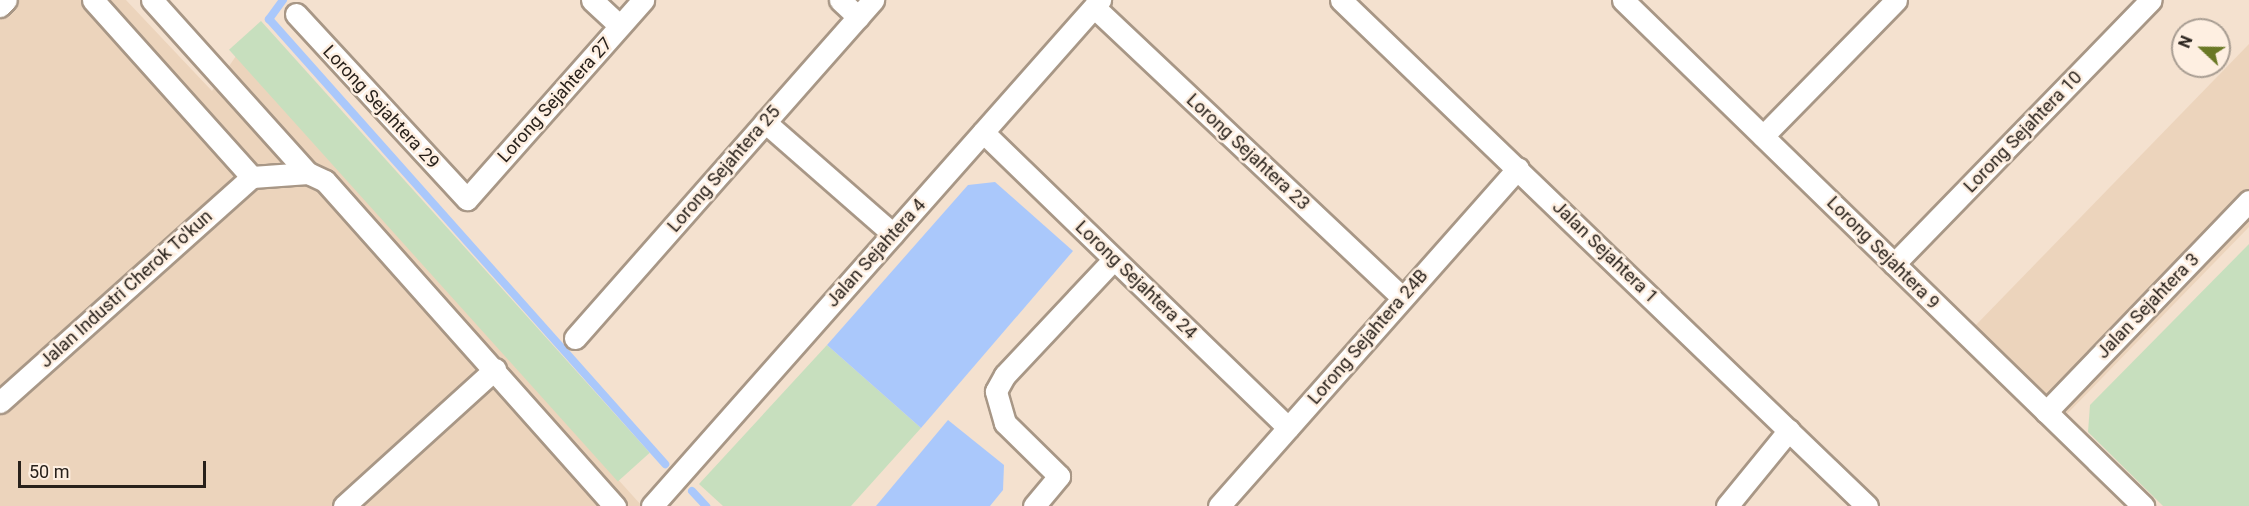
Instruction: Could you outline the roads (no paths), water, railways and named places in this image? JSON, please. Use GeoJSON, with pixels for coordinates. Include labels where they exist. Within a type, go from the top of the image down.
{"type":"FeatureCollection","features":[{"type":"Feature","properties":{"kind":"street"},"geometry":{"type":"LineString","coordinates":[[0,6],[6,0]]}},
{"type":"Feature","properties":{"kind":"street"},"geometry":{"type":"LineString","coordinates":[[93,0],[252,177],[308,173]]}},
{"type":"Feature","properties":{"kind":"street"},"geometry":{"type":"LineString","coordinates":[[152,0],[308,173],[324,181],[495,369],[615,506]]}},
{"type":"Feature","properties":{"kind":"street"},"geometry":{"type":"LineString","coordinates":[[592,0],[620,26]]}},
{"type":"Feature","properties":{"kind":"street","name":"Lorong Sejahtera 27"},"geometry":{"type":"LineString","coordinates":[[467,199],[643,0]]}},
{"type":"Feature","properties":{"kind":"street"},"geometry":{"type":"LineString","coordinates":[[840,0],[858,17]]}},
{"type":"Feature","properties":{"kind":"street","name":"Lorong Sejahtera 25"},"geometry":{"type":"LineString","coordinates":[[575,338],[873,0]]}},
{"type":"Feature","properties":{"kind":"street","name":"Jalan Sejahtera 1"},"geometry":{"type":"LineString","coordinates":[[1341,0],[1867,506]]}},
{"type":"Feature","properties":{"kind":"street"},"geometry":{"type":"LineString","coordinates":[[1763,136],[1896,0]]}},
{"type":"Feature","properties":{"kind":"street","name":"Lorong Sejahtera 10"},"geometry":{"type":"LineString","coordinates":[[1894,264],[2151,0]]}},
{"type":"Feature","properties":{"kind":"street","name":"Jalan Sejahtera 4"},"geometry":{"type":"LineString","coordinates":[[652,506],[1097,3]]}},
{"type":"Feature","properties":{"kind":"street","name":"Lorong Sejahtera 23"},"geometry":{"type":"LineString","coordinates":[[1097,3],[1403,298]]}},
{"type":"Feature","properties":{"kind":"street","name":"Lorong Sejahtera 9"},"geometry":{"type":"LineString","coordinates":[[1633,3],[1763,136],[2143,506]]}},
{"type":"Feature","properties":{"kind":"street","name":"Lorong Sejahtera 29"},"geometry":{"type":"LineString","coordinates":[[296,14],[467,199]]}},
{"type":"Feature","properties":{"kind":"street"},"geometry":{"type":"LineString","coordinates":[[765,122],[893,234]]}},
{"type":"Feature","properties":{"kind":"street","name":"Lorong Sejahtera 24"},"geometry":{"type":"LineString","coordinates":[[983,132],[1288,428]]}},
{"type":"Feature","properties":{"kind":"street","name":"Lorong Sejahtera 24B"},"geometry":{"type":"LineString","coordinates":[[1219,506],[1518,168]]}},
{"type":"Feature","properties":{"kind":"street","name":"Jalan Industri Cherok To'kun"},"geometry":{"type":"LineString","coordinates":[[0,402],[252,177]]}},
{"type":"Feature","properties":{"kind":"street","name":"Jalan Sejahtera 3"},"geometry":{"type":"LineString","coordinates":[[2046,412],[2249,201]]}},
{"type":"Feature","properties":{"kind":"street"},"geometry":{"type":"LineString","coordinates":[[1034,506],[1059,476],[1005,423],[996,391],[1005,375],[1114,259]]}},
{"type":"Feature","properties":{"kind":"street"},"geometry":{"type":"LineString","coordinates":[[344,506],[495,369]]}},
{"type":"Feature","properties":{"kind":"street"},"geometry":{"type":"LineString","coordinates":[[1727,506],[1789,430]]}},
{"type":"Feature","properties":{"kind":"water"},"geometry":{"type":"Polygon","coordinates":[[[995,182],[1073,251],[921,428],[827,345],[968,185],[995,182]]]}},
{"type":"Feature","properties":{"kind":"water"},"geometry":{"type":"Polygon","coordinates":[[[948,420],[1004,465],[1003,490],[990,506],[876,506],[948,420]]]}},
{"type":"Feature","properties":{"kind":"waterway"},"geometry":{"type":"LineString","coordinates":[[283,0],[269,19],[665,464]]}},
{"type":"Feature","properties":{"kind":"waterway"},"geometry":{"type":"LineString","coordinates":[[692,491],[706,506]]}}]}
